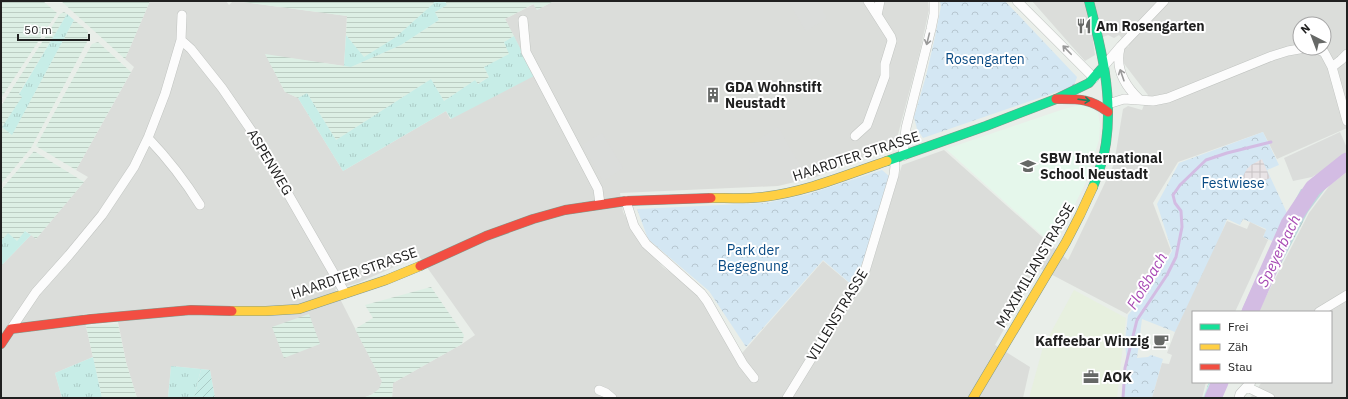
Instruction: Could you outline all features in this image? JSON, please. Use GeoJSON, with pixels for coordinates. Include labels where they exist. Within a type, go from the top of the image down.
{"type":"FeatureCollection","features":[{"type":"Feature","properties":{"kind":"street"},"geometry":{"type":"LineString","coordinates":[[855,136],[867,125],[885,76],[885,64],[892,41],[891,37],[868,1]]}},
{"type":"Feature","properties":{"kind":"street"},"geometry":{"type":"LineString","coordinates":[[877,16],[880,1]]}},
{"type":"Feature","properties":{"kind":"street"},"geometry":{"type":"LineString","coordinates":[[903,156],[906,128],[934,14],[934,1]]}},
{"type":"Feature","properties":{"kind":"street"},"geometry":{"type":"LineString","coordinates":[[1017,1],[1094,78]]}},
{"type":"Feature","properties":{"kind":"street","name":"MAXIMILIANSTRASSE"},"geometry":{"type":"LineString","coordinates":[[973,398],[1041,286],[1072,231],[1086,202],[1102,160],[1106,144],[1108,108],[1100,42],[1089,1]]}},
{"type":"Feature","properties":{"kind":"street"},"geometry":{"type":"LineString","coordinates":[[1103,67],[1164,1]]}},
{"type":"Feature","properties":{"kind":"street"},"geometry":{"type":"LineString","coordinates":[[1,344],[36,292],[102,215],[134,167],[148,138],[165,94],[181,40],[182,15]]}},
{"type":"Feature","properties":{"kind":"street"},"geometry":{"type":"LineString","coordinates":[[523,20],[526,52],[598,189],[600,204]]}},
{"type":"Feature","properties":{"kind":"street","name":"ASPENWEG"},"geometry":{"type":"LineString","coordinates":[[181,40],[191,49],[222,88],[253,133],[345,293]]}},
{"type":"Feature","properties":{"kind":"street"},"geometry":{"type":"LineString","coordinates":[[1121,46],[1118,58],[1124,82],[1129,90],[1139,99]]}},
{"type":"Feature","properties":{"kind":"street"},"geometry":{"type":"LineString","coordinates":[[1056,99],[1083,98],[1108,108],[1124,99],[1153,101],[1168,98],[1272,56],[1292,50]]}},
{"type":"Feature","properties":{"kind":"street"},"geometry":{"type":"LineString","coordinates":[[1332,67],[1347,54]]}},
{"type":"Feature","properties":{"kind":"street"},"geometry":{"type":"LineString","coordinates":[[1326,56],[1332,67],[1346,117]]}},
{"type":"Feature","properties":{"kind":"street","name":"HAARDTER STRASSE"},"geometry":{"type":"LineString","coordinates":[[11,329],[91,319],[191,310],[291,310],[393,277],[508,228],[565,210],[626,201],[753,198],[772,196],[816,186],[903,156],[1056,99],[1085,86],[1103,67]]}},
{"type":"Feature","properties":{"kind":"street"},"geometry":{"type":"LineString","coordinates":[[148,138],[171,163],[200,205]]}},
{"type":"Feature","properties":{"kind":"street","name":"VILLENSTRASSE"},"geometry":{"type":"LineString","coordinates":[[786,398],[865,271],[894,175],[894,159]]}},
{"type":"Feature","properties":{"kind":"street"},"geometry":{"type":"LineString","coordinates":[[626,201],[634,226],[646,244],[701,293],[743,364],[754,378]]}},
{"type":"Feature","properties":{"kind":"street"},"geometry":{"type":"LineString","coordinates":[[1321,311],[1347,295]]}},
{"type":"Feature","properties":{"kind":"street"},"geometry":{"type":"LineString","coordinates":[[1239,398],[1240,394],[1249,385],[1270,398]]}},
{"type":"Feature","properties":{"kind":"street"},"geometry":{"type":"LineString","coordinates":[[599,390],[612,398]]}},
{"type":"Feature","properties":{"kind":"shaded area"},"geometry":{"type":"Polygon","coordinates":[[[1,1],[43,1],[57,13],[1,98],[1,1]]]}},
{"type":"Feature","properties":{"kind":"shaded area"},"geometry":{"type":"Polygon","coordinates":[[[61,1],[150,1],[125,59],[61,1]]]}},
{"type":"Feature","properties":{"kind":"shaded area"},"geometry":{"type":"Polygon","coordinates":[[[150,1],[226,1],[229,5],[233,1],[236,1],[347,16],[344,66],[266,55],[285,92],[298,98],[343,171],[446,111],[450,119],[533,75],[505,19],[534,4],[537,10],[554,1],[928,1],[929,10],[920,51],[896,142],[890,147],[816,177],[778,186],[620,193],[623,212],[641,243],[663,267],[693,289],[703,302],[736,360],[823,261],[860,292],[867,281],[902,165],[944,150],[1068,260],[1114,164],[1123,109],[1128,106],[1142,110],[1148,95],[1122,61],[1124,49],[1129,46],[1119,35],[1114,38],[1108,35],[1093,41],[1095,55],[1085,61],[1032,1],[1347,1],[1347,128],[1277,159],[1263,132],[1178,162],[1153,203],[1171,251],[1149,287],[1127,314],[1039,268],[995,345],[1030,367],[1023,398],[392,398],[393,383],[475,335],[419,256],[358,283],[335,289],[382,381],[380,389],[363,398],[215,398],[210,370],[171,366],[168,398],[137,398],[126,362],[116,312],[83,314],[93,357],[55,373],[62,398],[1,398],[1,266],[31,235],[36,239],[88,177],[76,170],[134,67],[125,59],[150,1]]]}},
{"type":"Feature","properties":{"kind":"shaded area"},"geometry":{"type":"Polygon","coordinates":[[[236,1],[433,1],[435,3],[396,37],[364,58],[346,35],[347,16],[236,1]]]}},
{"type":"Feature","properties":{"kind":"shaded area"},"geometry":{"type":"Polygon","coordinates":[[[445,1],[554,1],[537,10],[533,4],[505,19],[514,36],[504,42],[510,54],[484,67],[489,77],[477,84],[475,80],[444,101],[431,79],[336,140],[307,93],[298,98],[285,92],[265,54],[351,67],[401,45],[439,20],[435,12],[447,5],[445,1]]]}},
{"type":"Feature","properties":{"kind":"shaded area"},"geometry":{"type":"Polygon","coordinates":[[[788,1],[817,1],[827,18],[806,31],[788,1]]]}},
{"type":"Feature","properties":{"kind":"shaded area"},"geometry":{"type":"Polygon","coordinates":[[[64,12],[67,14],[19,93],[23,97],[2,127],[12,134],[74,20],[88,31],[87,42],[31,148],[1,184],[1,106],[60,14],[64,12]]]}},
{"type":"Feature","properties":{"kind":"shaded area"},"geometry":{"type":"Polygon","coordinates":[[[98,42],[131,72],[76,170],[36,146],[92,44],[98,42]]]}},
{"type":"Feature","properties":{"kind":"shaded area","name":"SBW International School Neustadt"},"geometry":{"type":"Polygon","coordinates":[[[1080,105],[1090,108],[1098,113],[1100,124],[1099,140],[1086,182],[1054,246],[946,149],[1080,105]]]}},
{"type":"Feature","properties":{"kind":"shaded area"},"geometry":{"type":"Polygon","coordinates":[[[778,127],[807,178],[777,184],[749,186],[750,145],[778,127]]]}},
{"type":"Feature","properties":{"kind":"shaded area"},"geometry":{"type":"Polygon","coordinates":[[[1340,132],[1347,148],[1347,156],[1312,177],[1293,181],[1284,158],[1340,132]]]}},
{"type":"Feature","properties":{"kind":"shaded area"},"geometry":{"type":"Polygon","coordinates":[[[602,133],[623,168],[603,181],[582,145],[602,133]]]}},
{"type":"Feature","properties":{"kind":"shaded area"},"geometry":{"type":"Polygon","coordinates":[[[34,151],[84,182],[36,239],[26,231],[17,241],[8,234],[1,241],[1,190],[34,151]]]}},
{"type":"Feature","properties":{"kind":"shaded area"},"geometry":{"type":"Polygon","coordinates":[[[1262,159],[1270,178],[1242,190],[1241,183],[1247,169],[1262,159]]]}},
{"type":"Feature","properties":{"kind":"shaded area"},"geometry":{"type":"Polygon","coordinates":[[[1347,172],[1347,398],[1250,398],[1261,383],[1332,383],[1332,311],[1259,311],[1309,213],[1330,185],[1347,172]]]}},
{"type":"Feature","properties":{"kind":"shaded area","name":"Festwiese"},"geometry":{"type":"Polygon","coordinates":[[[1227,221],[1247,229],[1250,222],[1266,230],[1263,237],[1268,240],[1235,311],[1192,311],[1192,383],[1206,383],[1202,398],[1152,398],[1162,363],[1169,364],[1172,355],[1167,353],[1175,332],[1227,221]]]}},
{"type":"Feature","properties":{"kind":"shaded area"},"geometry":{"type":"Polygon","coordinates":[[[431,287],[464,335],[462,344],[393,383],[392,398],[362,398],[371,395],[379,389],[382,381],[355,329],[373,318],[365,305],[431,287]]]}},
{"type":"Feature","properties":{"kind":"shaded area"},"geometry":{"type":"Polygon","coordinates":[[[1074,290],[1126,318],[1117,398],[1029,398],[1043,347],[1074,290]]]}},
{"type":"Feature","properties":{"kind":"shaded area"},"geometry":{"type":"Polygon","coordinates":[[[309,314],[320,344],[284,358],[272,327],[309,314]]]}},
{"type":"Feature","properties":{"kind":"shaded area"},"geometry":{"type":"Polygon","coordinates":[[[118,324],[126,362],[137,398],[102,398],[86,326],[118,324]]]}},
{"type":"Feature","properties":{"kind":"shaded area"},"geometry":{"type":"Polygon","coordinates":[[[1347,354],[1347,372],[1343,375],[1344,379],[1333,389],[1329,383],[1332,383],[1332,361],[1333,362],[1347,354]]]}},
{"type":"Feature","properties":{"kind":"green space"},"geometry":{"type":"Polygon","coordinates":[[[433,1],[445,1],[447,5],[435,12],[439,20],[401,45],[351,67],[344,66],[346,35],[364,57],[396,37],[434,3],[433,1]]]}},
{"type":"Feature","properties":{"kind":"green space","name":"Rosengarten"},"geometry":{"type":"Polygon","coordinates":[[[940,1],[1005,1],[1077,77],[1074,86],[923,138],[917,129],[914,117],[935,37],[941,6],[940,1]]]}},
{"type":"Feature","properties":{"kind":"green space"},"geometry":{"type":"Polygon","coordinates":[[[67,14],[74,20],[12,135],[2,127],[22,97],[19,94],[67,14]]]}},
{"type":"Feature","properties":{"kind":"green space"},"geometry":{"type":"Polygon","coordinates":[[[514,36],[534,76],[451,119],[446,111],[343,171],[298,98],[307,93],[336,140],[431,79],[444,101],[475,80],[478,84],[489,77],[484,67],[509,54],[504,42],[514,36]]]}},
{"type":"Feature","properties":{"kind":"green space","name":"Festwiese"},"geometry":{"type":"Polygon","coordinates":[[[1263,132],[1279,165],[1267,170],[1287,213],[1272,241],[1263,237],[1266,229],[1243,219],[1240,225],[1227,219],[1212,257],[1175,332],[1142,319],[1137,358],[1148,357],[1151,355],[1163,359],[1152,398],[1123,398],[1127,366],[1125,341],[1128,315],[1150,289],[1172,251],[1157,204],[1179,163],[1263,132]]]}},
{"type":"Feature","properties":{"kind":"green space"},"geometry":{"type":"Polygon","coordinates":[[[1347,164],[1347,170],[1329,184],[1308,212],[1257,311],[1241,311],[1273,241],[1301,189],[1316,188],[1347,164]]]}},
{"type":"Feature","properties":{"kind":"green space","name":"Park der Begegnung"},"geometry":{"type":"Polygon","coordinates":[[[882,170],[889,176],[865,256],[854,283],[851,284],[823,260],[746,347],[709,291],[648,239],[637,209],[766,203],[809,194],[882,170]]]}},
{"type":"Feature","properties":{"kind":"green space"},"geometry":{"type":"Polygon","coordinates":[[[25,231],[31,235],[1,266],[1,241],[8,233],[17,241],[25,231]]]}},
{"type":"Feature","properties":{"kind":"green space"},"geometry":{"type":"Polygon","coordinates":[[[93,357],[102,398],[62,398],[55,373],[93,357]]]}},
{"type":"Feature","properties":{"kind":"green space"},"geometry":{"type":"Polygon","coordinates":[[[171,366],[201,369],[194,398],[168,398],[171,366]]]}},
{"type":"Feature","properties":{"kind":"green space"},"geometry":{"type":"Polygon","coordinates":[[[201,369],[210,370],[215,398],[194,398],[201,369]]]}},
{"type":"Feature","properties":{"kind":"green space"},"geometry":{"type":"Polygon","coordinates":[[[1209,383],[1221,383],[1227,385],[1222,398],[1203,398],[1209,383]]]}},
{"type":"Feature","properties":{"kind":"waterway","name":"Floßbach"},"geometry":{"type":"LineString","coordinates":[[1123,398],[1125,368],[1137,320],[1167,275],[1176,257],[1182,227],[1181,211],[1175,203],[1173,195],[1180,185],[1206,160],[1271,142]]}},
{"type":"Feature","properties":{"kind":"waterway","name":"Speyerbach"},"geometry":{"type":"LineString","coordinates":[[1250,311],[1289,224],[1313,188],[1347,161]]}},
{"type":"Feature","properties":{"kind":"waterway","name":"Speyerbach"},"geometry":{"type":"LineString","coordinates":[[1213,398],[1220,383]]}},
{"type":"Feature","properties":{"kind":"traffic: fast"},"geometry":{"type":"LineString","coordinates":[[1089,1],[1105,71],[1108,107],[1108,125],[1105,149],[1093,187]]}},
{"type":"Feature","properties":{"kind":"traffic: fast"},"geometry":{"type":"LineString","coordinates":[[887,161],[986,126],[1056,99],[1089,83],[1103,67]]}},
{"type":"Feature","properties":{"kind":"traffic: slow"},"geometry":{"type":"LineString","coordinates":[[711,198],[750,198],[779,195],[826,182],[887,161]]}},
{"type":"Feature","properties":{"kind":"traffic: slow"},"geometry":{"type":"LineString","coordinates":[[973,398],[1066,242],[1093,187]]}},
{"type":"Feature","properties":{"kind":"traffic: slow"},"geometry":{"type":"LineString","coordinates":[[232,311],[299,309],[386,280],[420,266]]}},
{"type":"Feature","properties":{"kind":"traffic: jam"},"geometry":{"type":"LineString","coordinates":[[1056,99],[1084,100],[1102,107],[1108,112]]}},
{"type":"Feature","properties":{"kind":"traffic: jam"},"geometry":{"type":"LineString","coordinates":[[420,266],[486,236],[533,219],[565,210],[626,201],[711,198]]}},
{"type":"Feature","properties":{"kind":"traffic: jam"},"geometry":{"type":"LineString","coordinates":[[1,344],[11,329],[91,319],[191,310],[232,311]]}},
{"type":"Feature","properties":{"kind":"place","name":"Am Rosengarten"},"geometry":{"type":"Point","coordinates":[1084,26]}},
{"type":"Feature","properties":{"kind":"place","name":"GDA Wohnstift Neustadt"},"geometry":{"type":"Point","coordinates":[713,95]}},
{"type":"Feature","properties":{"kind":"place","name":"SBW International School Neustadt"},"geometry":{"type":"Point","coordinates":[1028,166]}},
{"type":"Feature","properties":{"kind":"place","name":"Kaffeebar Winzig"},"geometry":{"type":"Point","coordinates":[1161,341]}},
{"type":"Feature","properties":{"kind":"place","name":"AOK"},"geometry":{"type":"Point","coordinates":[1091,377]}}]}
